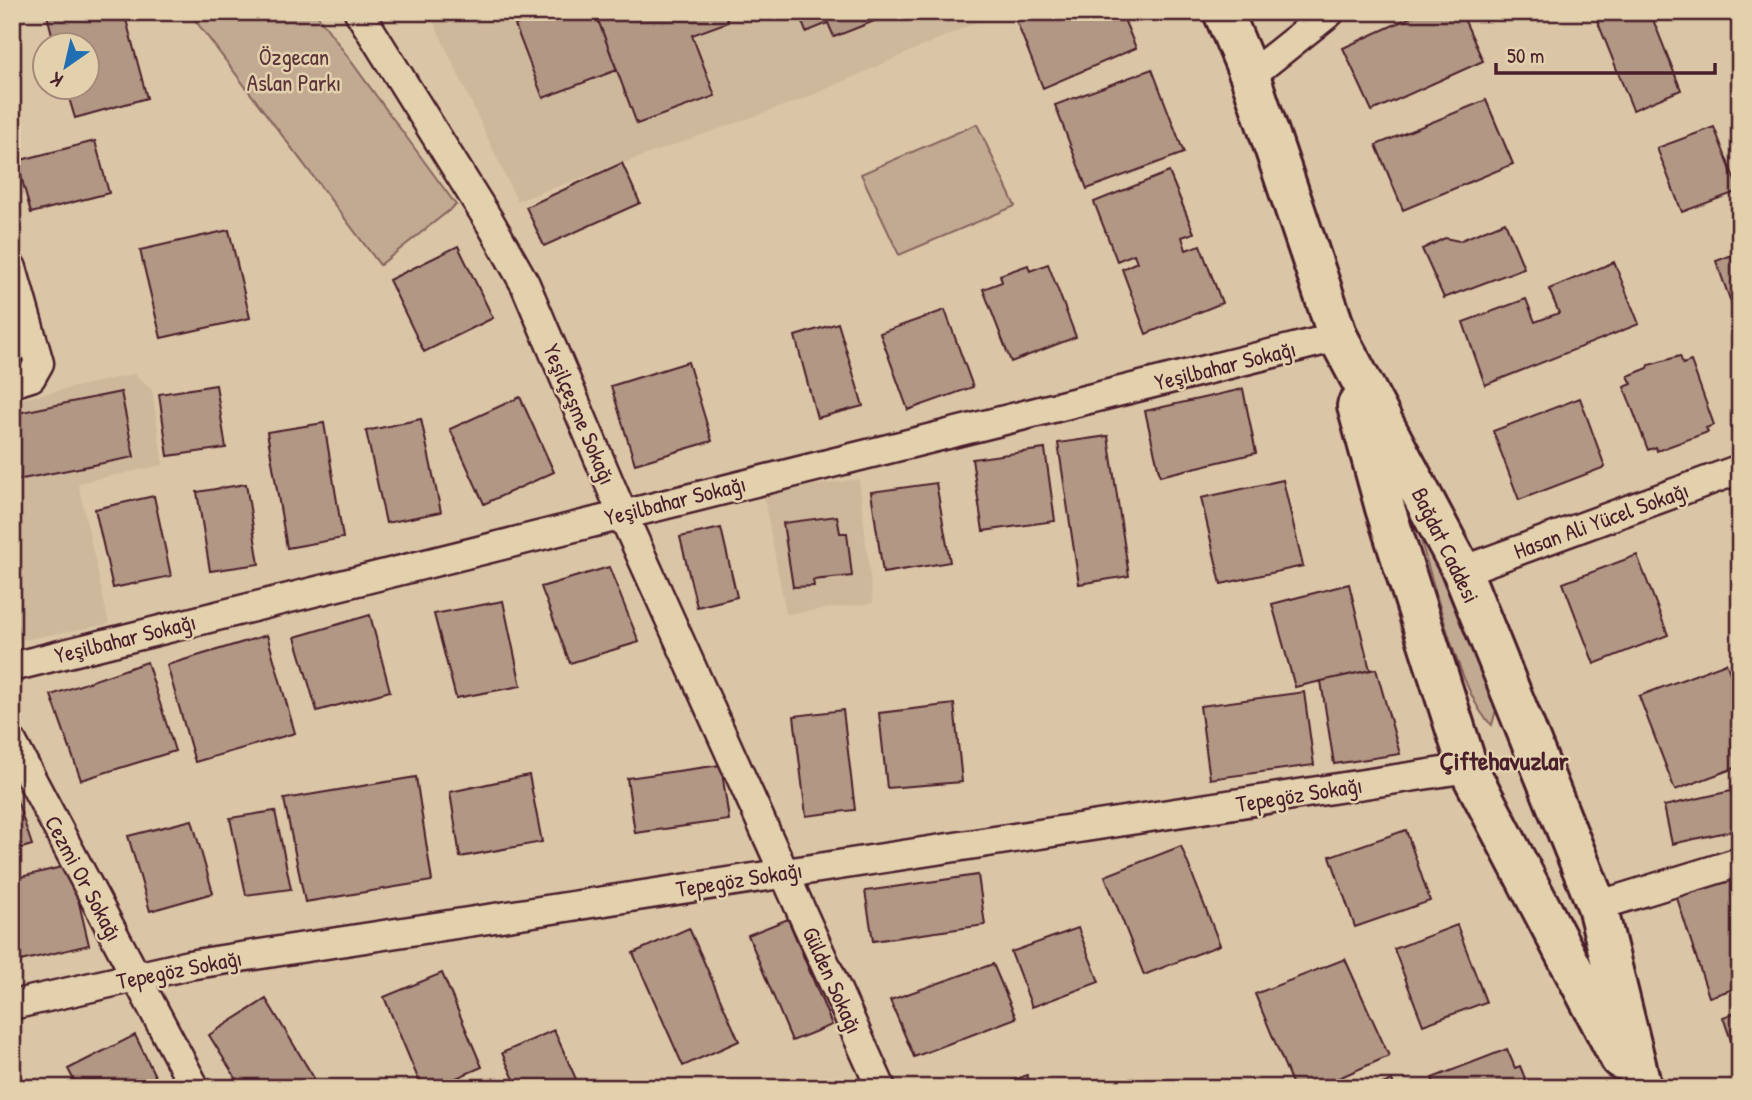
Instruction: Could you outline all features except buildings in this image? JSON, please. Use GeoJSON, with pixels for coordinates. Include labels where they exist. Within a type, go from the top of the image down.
{"type":"FeatureCollection","features":[{"type":"Feature","properties":{"kind":"main road","name":"Bağdat Caddesi"},"geometry":{"type":"LineString","coordinates":[[1223,12],[1250,76],[1338,337],[1462,571],[1597,906],[1642,1088]]}},
{"type":"Feature","properties":{"kind":"main road"},"geometry":{"type":"LineString","coordinates":[[1338,337],[1385,508],[1468,768],[1635,1088]]}},
{"type":"Feature","properties":{"kind":"street","name":"Yeşilçeşme Sokağı"},"geometry":{"type":"LineString","coordinates":[[359,12],[516,266],[622,513],[785,871]]}},
{"type":"Feature","properties":{"kind":"street"},"geometry":{"type":"LineString","coordinates":[[1250,76],[1330,12]]}},
{"type":"Feature","properties":{"kind":"street"},"geometry":{"type":"LineString","coordinates":[[12,268],[39,363],[31,377],[12,383]]}},
{"type":"Feature","properties":{"kind":"street","name":"Yeşilbahar Sokağı"},"geometry":{"type":"LineString","coordinates":[[12,667],[622,513],[1338,337]]}},
{"type":"Feature","properties":{"kind":"street","name":"Hasan Ali Yücel Sokağı"},"geometry":{"type":"LineString","coordinates":[[1462,571],[1740,469]]}},
{"type":"Feature","properties":{"kind":"street","name":"Cezmi Or Sokağı"},"geometry":{"type":"LineString","coordinates":[[12,742],[195,1088]]}},
{"type":"Feature","properties":{"kind":"street","name":"Tepegöz Sokağı"},"geometry":{"type":"LineString","coordinates":[[12,1005],[135,976],[785,871],[1468,768]]}},
{"type":"Feature","properties":{"kind":"street"},"geometry":{"type":"LineString","coordinates":[[1597,906],[1740,862]]}},
{"type":"Feature","properties":{"kind":"street","name":"Gülden Sokağı"},"geometry":{"type":"LineString","coordinates":[[785,871],[881,1088]]}},
{"type":"Feature","properties":{"kind":"shaded area"},"geometry":{"type":"Polygon","coordinates":[[[429,12],[999,12],[806,98],[517,201],[429,12]]]}},
{"type":"Feature","properties":{"kind":"shaded area"},"geometry":{"type":"Polygon","coordinates":[[[134,374],[152,390],[163,465],[78,483],[109,624],[12,642],[12,401],[134,374]]]}},
{"type":"Feature","properties":{"kind":"shaded area"},"geometry":{"type":"Polygon","coordinates":[[[859,479],[873,603],[786,614],[763,493],[859,479]]]}},
{"type":"Feature","properties":{"kind":"green space","name":"Özgecan Aslan Parkı"},"geometry":{"type":"Polygon","coordinates":[[[189,12],[315,12],[456,205],[380,265],[189,12]]]}},
{"type":"Feature","properties":{"kind":"green space"},"geometry":{"type":"Polygon","coordinates":[[[977,124],[1015,206],[899,255],[861,174],[977,124]]]}},
{"type":"Feature","properties":{"kind":"green space"},"geometry":{"type":"Polygon","coordinates":[[[1425,540],[1497,706],[1492,725],[1481,713],[1460,669],[1422,545],[1421,541],[1425,540]]]}},
{"type":"Feature","properties":{"kind":"district","name":"Çiftehavuzlar"},"geometry":{"type":"Point","coordinates":[1504,760]}}]}
